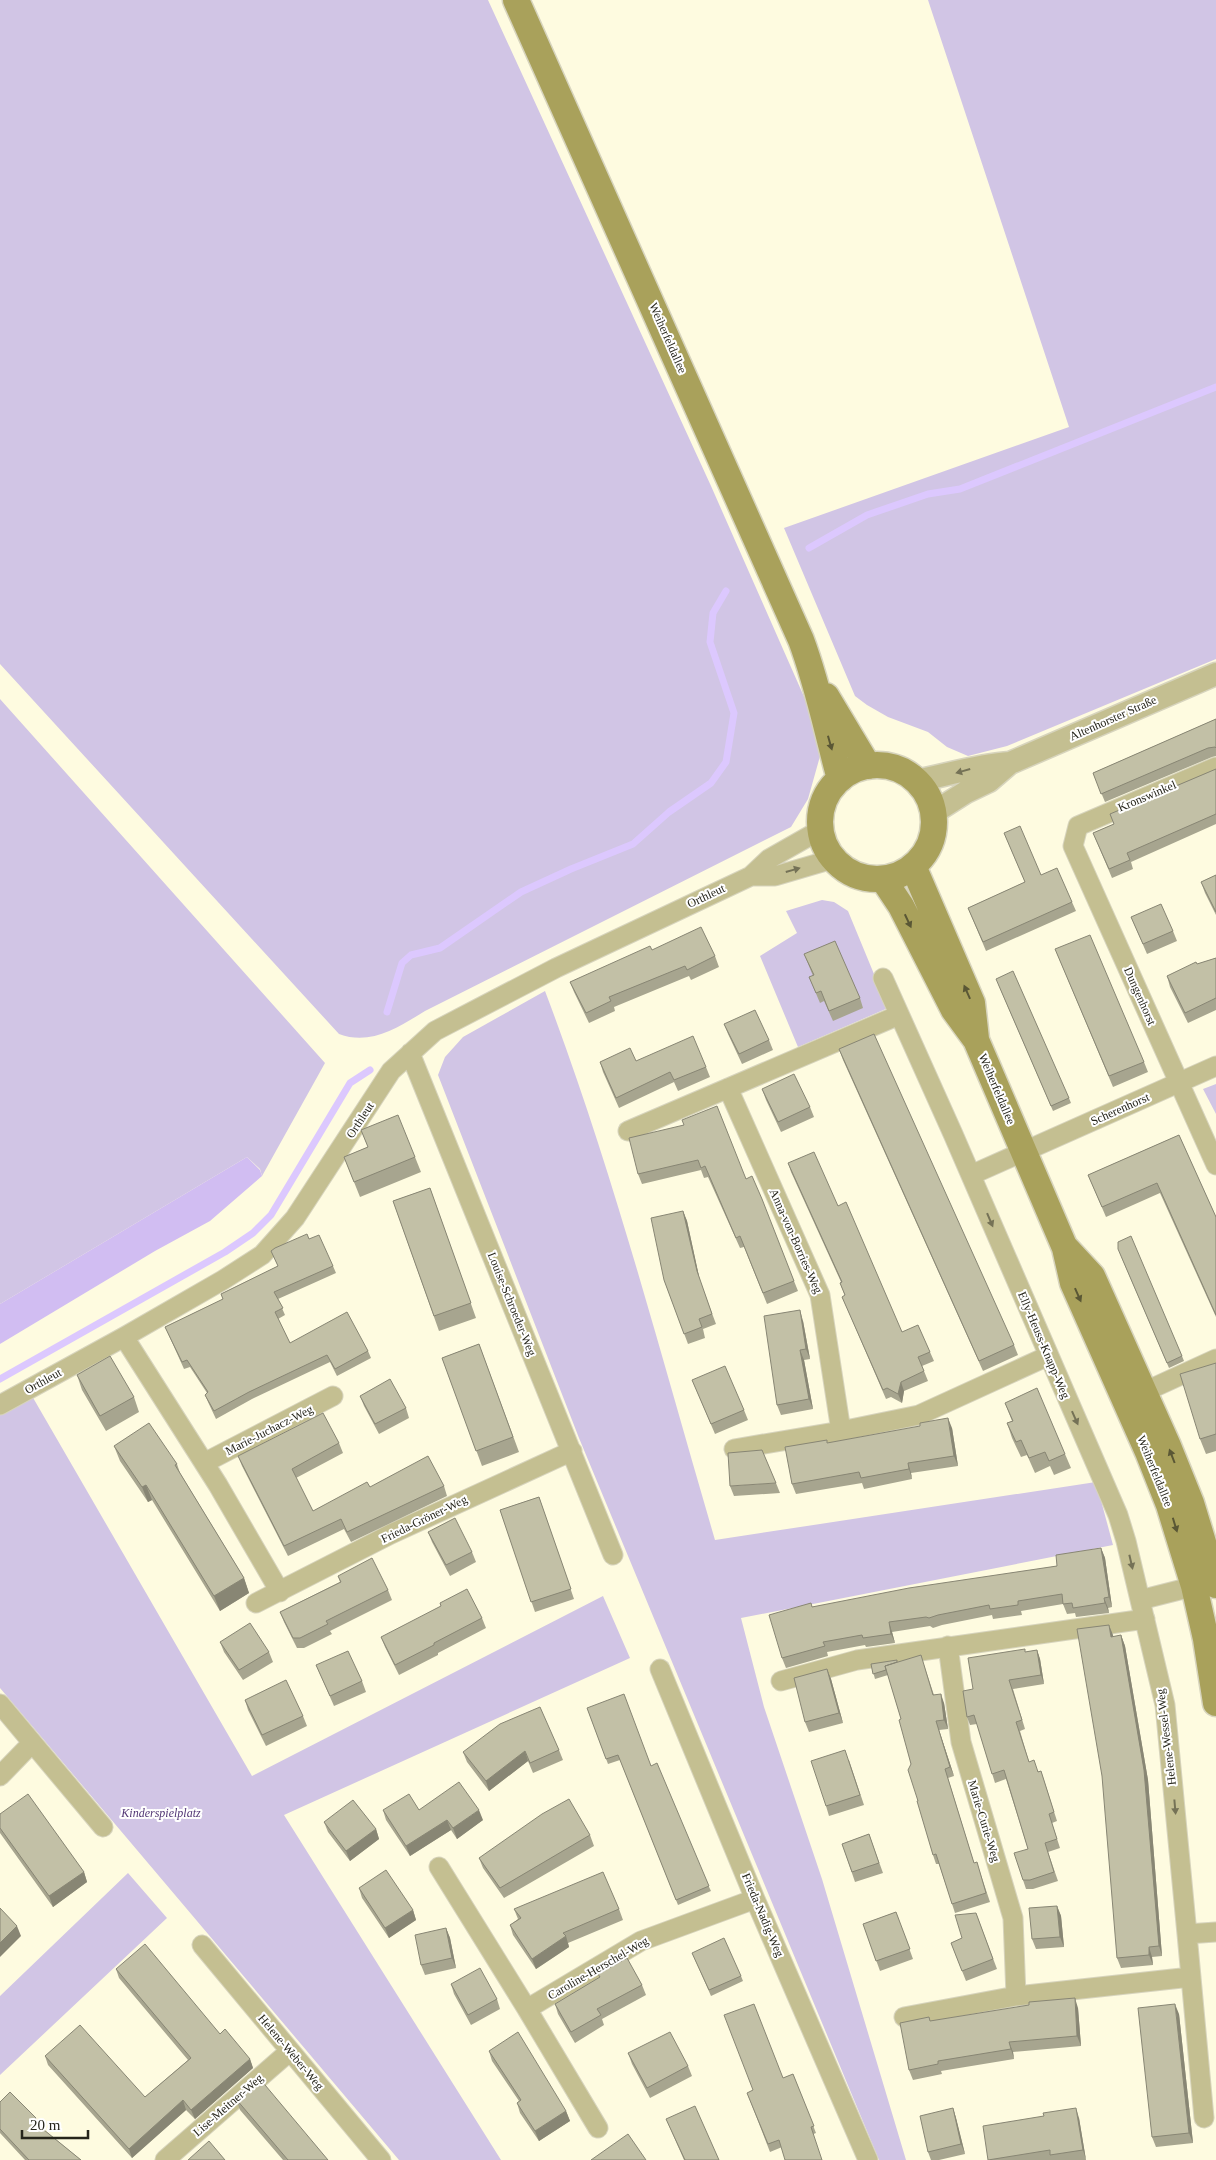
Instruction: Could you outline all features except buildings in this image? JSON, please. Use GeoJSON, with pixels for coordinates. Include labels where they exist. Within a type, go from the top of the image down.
{"type":"FeatureCollection","features":[{"type":"Feature","properties":{"kind":"main road","name":"Weiherfeldallee"},"geometry":{"type":"LineString","coordinates":[[516,0],[794,622],[815,679],[840,779]]}},
{"type":"Feature","properties":{"kind":"main road","name":"Weiherfeldallee"},"geometry":{"type":"LineString","coordinates":[[815,679],[868,766]]}},
{"type":"Feature","properties":{"kind":"main road"},"geometry":{"type":"LineString","coordinates":[[868,766],[885,766],[902,771],[916,781],[927,796],[933,813],[934,828],[924,856],[899,875],[884,879],[864,878],[847,871],[833,858],[824,845],[820,830],[821,811],[828,793],[840,779],[853,771],[868,766]]}},
{"type":"Feature","properties":{"kind":"main road","name":"Weiherfeldallee"},"geometry":{"type":"LineString","coordinates":[[913,866],[972,1003],[976,1040]]}},
{"type":"Feature","properties":{"kind":"main road","name":"Weiherfeldallee"},"geometry":{"type":"LineString","coordinates":[[884,879],[901,906],[954,1010],[976,1040],[1065,1248],[1092,1276],[1134,1396],[1168,1446],[1191,1503],[1208,1584],[1207,1648],[1216,1704]]}},
{"type":"Feature","properties":{"kind":"street","name":"Altenhorster Straße"},"geometry":{"type":"LineString","coordinates":[[933,813],[966,792],[989,781],[1010,763],[1216,674]]}},
{"type":"Feature","properties":{"kind":"street","name":"Altenhorster Straße"},"geometry":{"type":"LineString","coordinates":[[916,781],[957,773],[984,765],[1010,763]]}},
{"type":"Feature","properties":{"kind":"street","name":"Kronswinkel"},"geometry":{"type":"LineString","coordinates":[[1078,826],[1216,767]]}},
{"type":"Feature","properties":{"kind":"street","name":"Dungenhorst"},"geometry":{"type":"LineString","coordinates":[[1078,826],[1073,846],[1216,1165]]}},
{"type":"Feature","properties":{"kind":"street","name":"Orthleut"},"geometry":{"type":"LineString","coordinates":[[0,1405],[124,1337],[223,1280],[262,1255],[295,1218],[391,1071],[435,1031],[492,1000],[751,876],[769,859],[820,830]]}},
{"type":"Feature","properties":{"kind":"street","name":"Orthleut"},"geometry":{"type":"LineString","coordinates":[[751,876],[775,876],[833,858]]}},
{"type":"Feature","properties":{"kind":"street","name":"Elly-Heuss-Knapp-Weg"},"geometry":{"type":"LineString","coordinates":[[883,978],[1118,1515]]}},
{"type":"Feature","properties":{"kind":"street"},"geometry":{"type":"LineString","coordinates":[[628,1131],[899,1015]]}},
{"type":"Feature","properties":{"kind":"street","name":"Louise-Schroeder-Weg"},"geometry":{"type":"LineString","coordinates":[[410,1052],[613,1555]]}},
{"type":"Feature","properties":{"kind":"street","name":"Scherenhorst"},"geometry":{"type":"LineString","coordinates":[[1024,1152],[1216,1066]]}},
{"type":"Feature","properties":{"kind":"street","name":"Anna-von-Borries-Weg"},"geometry":{"type":"LineString","coordinates":[[728,1088],[820,1295],[841,1430]]}},
{"type":"Feature","properties":{"kind":"street"},"geometry":{"type":"LineString","coordinates":[[971,1176],[1024,1152]]}},
{"type":"Feature","properties":{"kind":"street"},"geometry":{"type":"LineString","coordinates":[[124,1337],[204,1464],[280,1592]]}},
{"type":"Feature","properties":{"kind":"street"},"geometry":{"type":"LineString","coordinates":[[734,1449],[919,1415],[1048,1356]]}},
{"type":"Feature","properties":{"kind":"street"},"geometry":{"type":"LineString","coordinates":[[1134,1396],[1216,1359]]}},
{"type":"Feature","properties":{"kind":"street","name":"Marie-Juchacz-Weg"},"geometry":{"type":"LineString","coordinates":[[204,1464],[333,1396]]}},
{"type":"Feature","properties":{"kind":"street","name":"Frieda-Gröner-Weg"},"geometry":{"type":"LineString","coordinates":[[256,1603],[408,1526],[572,1451]]}},
{"type":"Feature","properties":{"kind":"street","name":"Helene-Wessel-Weg"},"geometry":{"type":"LineString","coordinates":[[1118,1515],[1165,1704],[1204,2118]]}},
{"type":"Feature","properties":{"kind":"street"},"geometry":{"type":"LineString","coordinates":[[1140,1600],[1208,1584]]}},
{"type":"Feature","properties":{"kind":"street"},"geometry":{"type":"LineString","coordinates":[[781,1681],[858,1660],[1144,1619]]}},
{"type":"Feature","properties":{"kind":"street","name":"Marie-Curie-Weg"},"geometry":{"type":"LineString","coordinates":[[948,1646],[960,1742],[1013,1918],[1016,1996]]}},
{"type":"Feature","properties":{"kind":"street","name":"Frieda-Nadig-Weg"},"geometry":{"type":"LineString","coordinates":[[660,1669],[755,1899],[868,2160]]}},
{"type":"Feature","properties":{"kind":"street"},"geometry":{"type":"LineString","coordinates":[[0,1704],[102,1827]]}},
{"type":"Feature","properties":{"kind":"street"},"geometry":{"type":"LineString","coordinates":[[0,1776],[32,1743]]}},
{"type":"Feature","properties":{"kind":"street"},"geometry":{"type":"LineString","coordinates":[[439,1867],[598,2128]]}},
{"type":"Feature","properties":{"kind":"street","name":"Caroline-Herschel-Weg"},"geometry":{"type":"LineString","coordinates":[[527,2009],[641,1941],[755,1899]]}},
{"type":"Feature","properties":{"kind":"street"},"geometry":{"type":"LineString","coordinates":[[1187,1934],[1216,1932]]}},
{"type":"Feature","properties":{"kind":"street","name":"Helene-Weber-Weg"},"geometry":{"type":"LineString","coordinates":[[202,1945],[381,2160]]}},
{"type":"Feature","properties":{"kind":"street"},"geometry":{"type":"LineString","coordinates":[[904,2017],[1016,1996],[1191,1977]]}},
{"type":"Feature","properties":{"kind":"street","name":"Lise-Meitner-Weg"},"geometry":{"type":"LineString","coordinates":[[165,2160],[290,2051]]}},
{"type":"Feature","properties":{"kind":"green space"},"geometry":{"type":"Polygon","coordinates":[[[0,0],[488,0],[711,486],[824,742],[808,799],[791,827],[425,1011],[395,1028],[384,1033],[362,1038],[339,1034],[0,664],[0,0]]]}},
{"type":"Feature","properties":{"kind":"green space"},"geometry":{"type":"Polygon","coordinates":[[[928,0],[1216,0],[1216,659],[1007,746],[968,756],[947,747],[928,732],[888,717],[855,696],[784,528],[1069,427],[928,0]]]}},
{"type":"Feature","properties":{"kind":"green space"},"geometry":{"type":"Polygon","coordinates":[[[0,699],[325,1063],[262,1176],[260,1169],[247,1157],[0,1304],[0,699]]]}},
{"type":"Feature","properties":{"kind":"green space"},"geometry":{"type":"Polygon","coordinates":[[[822,900],[834,902],[848,911],[888,1008],[798,1047],[760,956],[797,933],[786,911],[822,900]]]}},
{"type":"Feature","properties":{"kind":"green space"},"geometry":{"type":"Polygon","coordinates":[[[545,991],[593,1126],[715,1540],[1096,1482],[1113,1545],[741,1618],[764,1707],[822,1879],[906,2160],[879,2160],[579,1438],[438,1075],[445,1057],[463,1037],[545,991]]]}},
{"type":"Feature","properties":{"kind":"green space"},"geometry":{"type":"Polygon","coordinates":[[[1216,1084],[1216,1114],[1203,1089],[1216,1084]]]}},
{"type":"Feature","properties":{"kind":"green space","name":"Kinderspielplatz"},"geometry":{"type":"Polygon","coordinates":[[[32,1396],[252,1776],[603,1596],[630,1658],[284,1815],[501,2160],[399,2160],[0,1688],[0,1414],[32,1396]]]}},
{"type":"Feature","properties":{"kind":"green space"},"geometry":{"type":"Polygon","coordinates":[[[128,1873],[167,1918],[0,2075],[0,1996],[128,1873]]]}},
{"type":"Feature","properties":{"kind":"shaded area"},"geometry":{"type":"Polygon","coordinates":[[[247,1157],[260,1170],[262,1176],[210,1221],[155,1251],[0,1344],[0,1304],[247,1157]]]}},
{"type":"Feature","properties":{"kind":"waterway"},"geometry":{"type":"LineString","coordinates":[[809,548],[867,515],[928,494],[960,489],[1216,387]]}},
{"type":"Feature","properties":{"kind":"waterway"},"geometry":{"type":"LineString","coordinates":[[387,1012],[402,963],[411,955],[440,948],[521,892],[633,844],[669,812],[711,783],[726,762],[734,713],[710,642],[713,613],[726,591]]}},
{"type":"Feature","properties":{"kind":"waterway"},"geometry":{"type":"LineString","coordinates":[[0,1379],[225,1252],[253,1233],[271,1215],[350,1083],[370,1070]]}}]}
